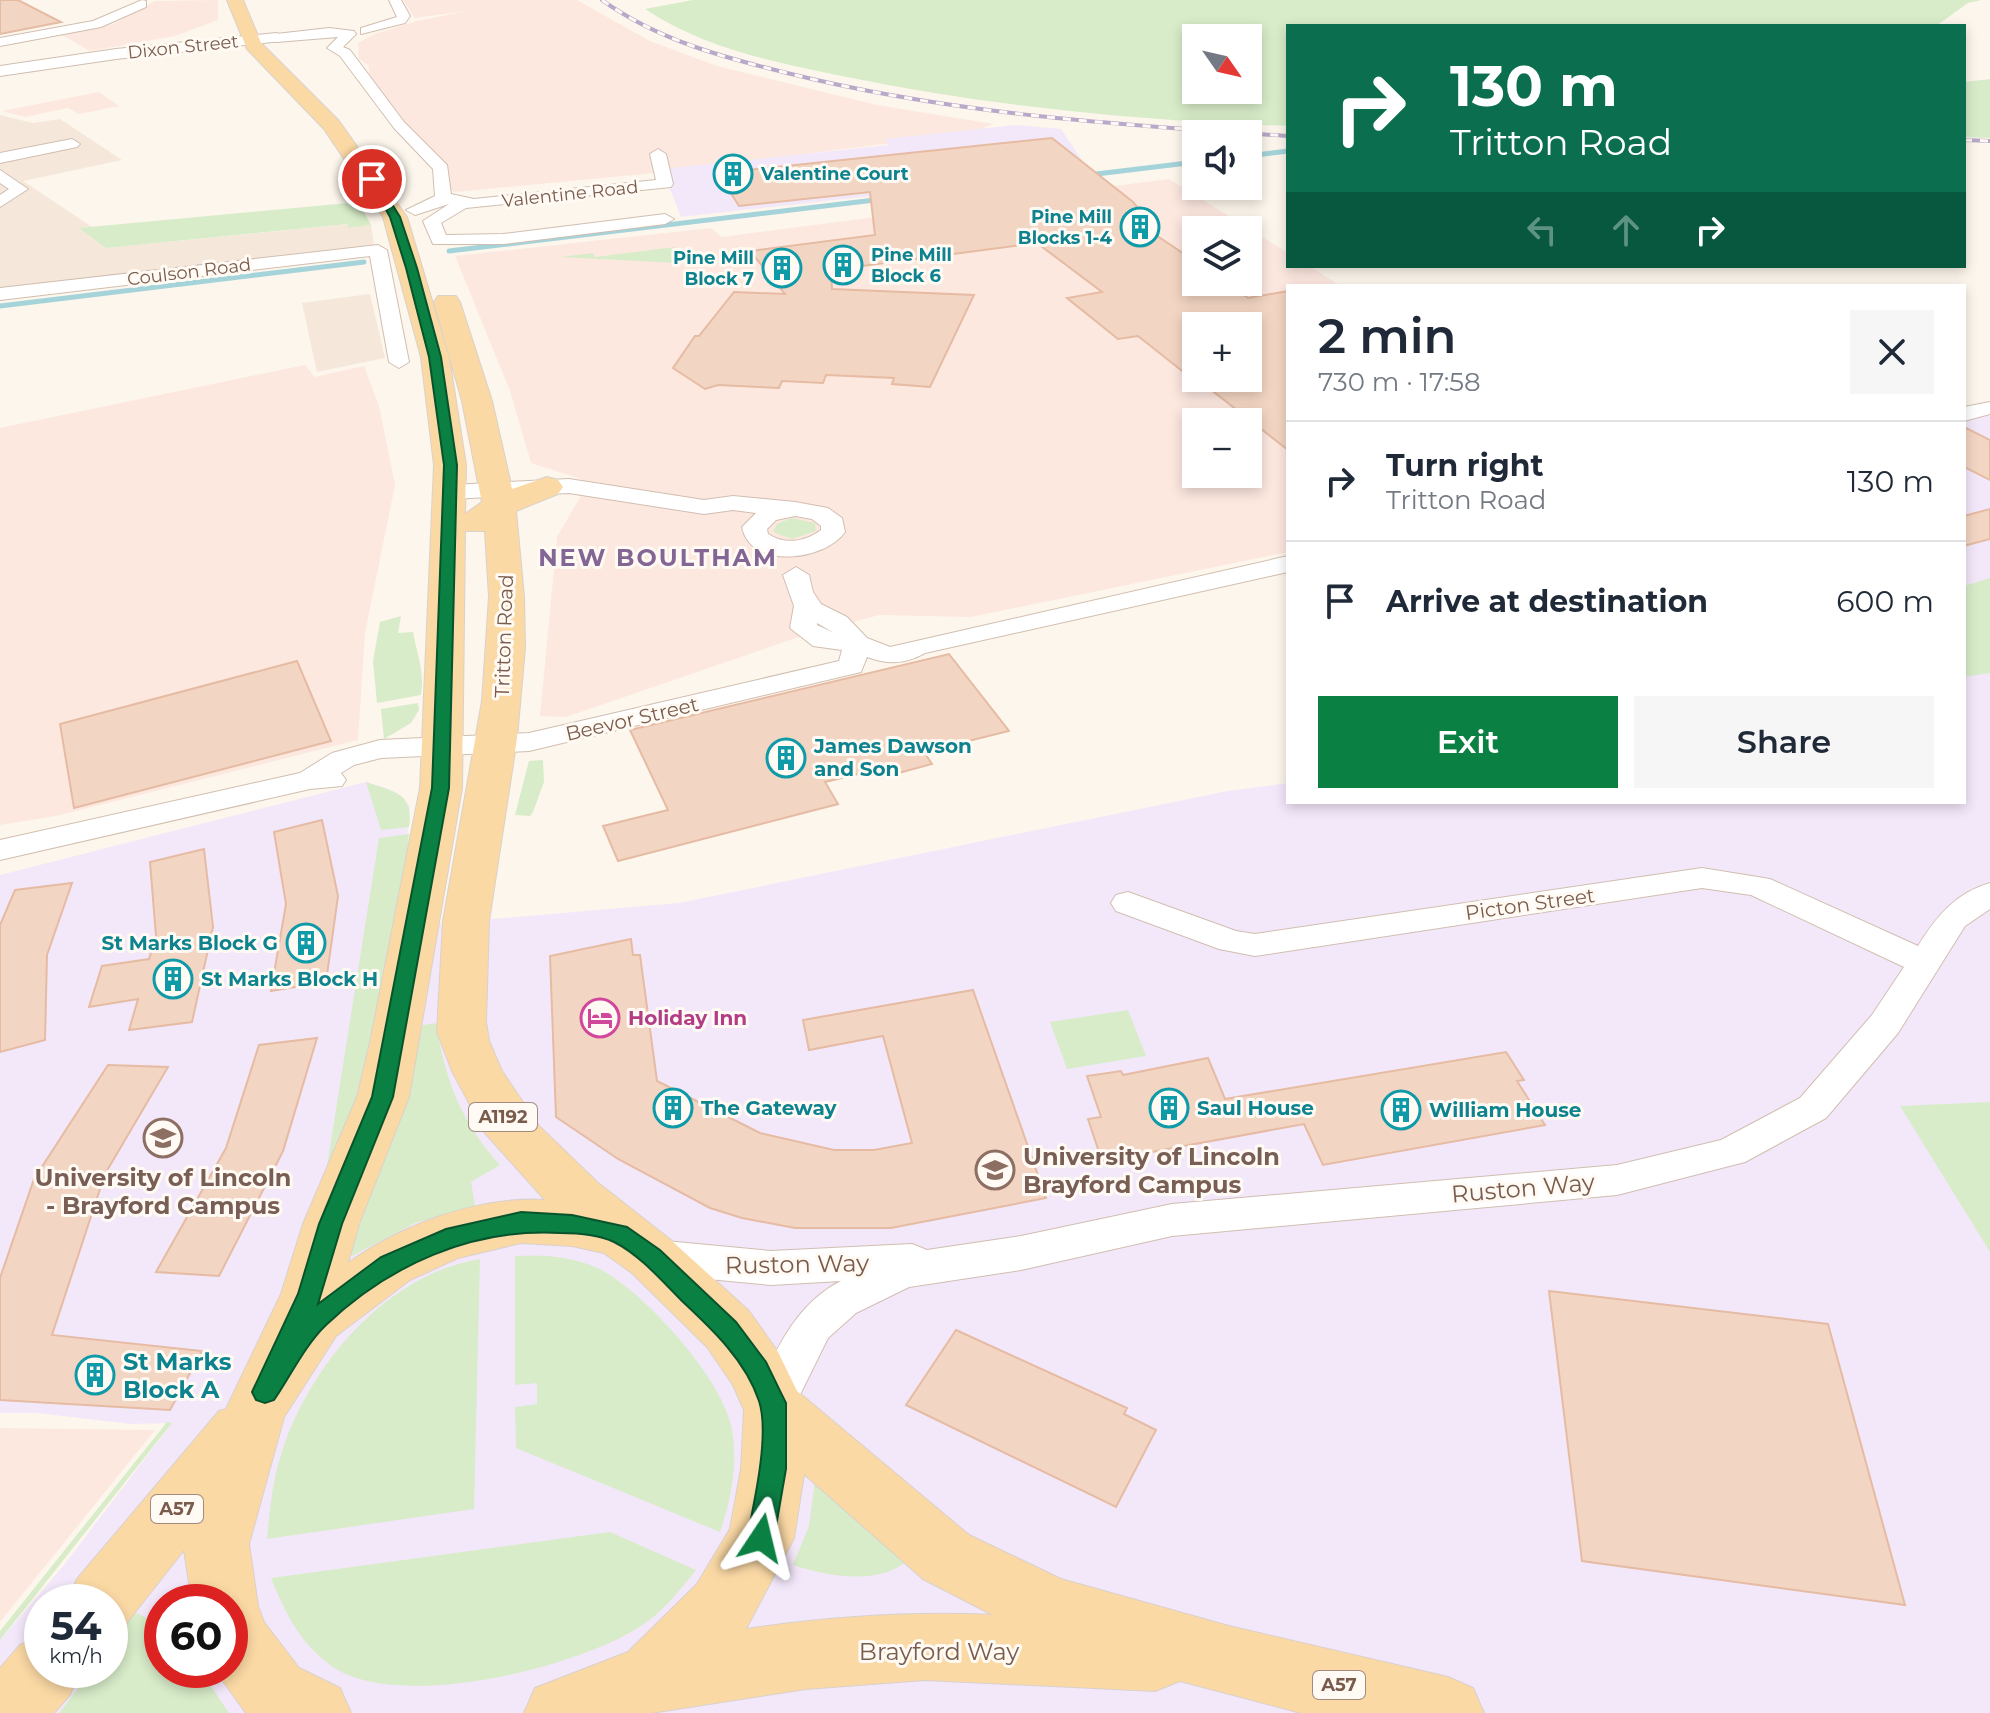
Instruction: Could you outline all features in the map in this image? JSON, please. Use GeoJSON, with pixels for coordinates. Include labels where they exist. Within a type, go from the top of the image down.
{"type":"FeatureCollection","features":[{"type":"Feature","properties":{"kind":"main road"},"geometry":{"type":"LineString","coordinates":[[223,1584],[216,1544],[259,1404],[310,1294],[331,1224],[383,1097],[417,927],[444,749],[450,501],[450,465],[435,357],[395,217],[332,125],[235,0]]}},
{"type":"Feature","properties":{"kind":"main road"},"geometry":{"type":"LineString","coordinates":[[249,0],[266,39]]}},
{"type":"Feature","properties":{"kind":"main road","name":"Tritton Road"},"geometry":{"type":"LineString","coordinates":[[315,79],[373,144],[415,210],[473,380],[494,468],[509,591],[503,699],[462,929],[463,1039],[490,1100],[537,1162],[728,1329],[757,1370],[774,1407]]}},
{"type":"Feature","properties":{"kind":"main road"},"geometry":{"type":"LineString","coordinates":[[445,644],[462,612],[474,524],[496,497],[547,487]]}},
{"type":"Feature","properties":{"kind":"main road"},"geometry":{"type":"LineString","coordinates":[[259,1404],[315,1319],[390,1264],[446,1238],[521,1221],[572,1224],[635,1245]]}},
{"type":"Feature","properties":{"kind":"main road","name":"A57"},"geometry":{"type":"LineString","coordinates":[[115,1584],[259,1404]]}},
{"type":"Feature","properties":{"kind":"main road"},"geometry":{"type":"LineString","coordinates":[[560,1713],[651,1678],[721,1607],[761,1538],[773,1469],[774,1407]]}},
{"type":"Feature","properties":{"kind":"main road","name":"Brayford Way"},"geometry":{"type":"LineString","coordinates":[[774,1407],[946,1557],[1051,1609],[1229,1661],[1448,1713]]}},
{"type":"Feature","properties":{"kind":"main road","name":"Brayford Way"},"geometry":{"type":"LineString","coordinates":[[651,1678],[806,1655],[925,1646],[1229,1661]]}},
{"type":"Feature","properties":{"kind":"main road"},"geometry":{"type":"LineString","coordinates":[[248,1657],[274,1693],[315,1713]]}},
{"type":"Feature","properties":{"kind":"main road"},"geometry":{"type":"LineString","coordinates":[[7,1713],[29,1688]]}},
{"type":"Feature","properties":{"kind":"street"},"geometry":{"type":"LineString","coordinates":[[266,39],[328,27],[366,31],[401,20],[404,16],[400,0]]}},
{"type":"Feature","properties":{"kind":"street"},"geometry":{"type":"LineString","coordinates":[[0,42],[86,27],[142,4]]}},
{"type":"Feature","properties":{"kind":"street"},"geometry":{"type":"LineString","coordinates":[[88,13],[123,13]]}},
{"type":"Feature","properties":{"kind":"street"},"geometry":{"type":"LineString","coordinates":[[345,53],[348,47],[366,36],[366,31]]}},
{"type":"Feature","properties":{"kind":"street"},"geometry":{"type":"LineString","coordinates":[[266,39],[347,33],[350,37],[334,48],[345,53],[399,125],[441,168],[441,192],[453,201],[432,221],[439,240],[503,239],[665,219]]}},
{"type":"Feature","properties":{"kind":"street","name":"Dixon Street"},"geometry":{"type":"LineString","coordinates":[[0,71],[116,54],[266,39]]}},
{"type":"Feature","properties":{"kind":"street"},"geometry":{"type":"LineString","coordinates":[[0,158],[72,144]]}},
{"type":"Feature","properties":{"kind":"street","name":"Valentine Road"},"geometry":{"type":"LineString","coordinates":[[415,210],[453,201],[665,184],[658,154]]}},
{"type":"Feature","properties":{"kind":"street"},"geometry":{"type":"LineString","coordinates":[[0,175],[20,189],[0,202]]}},
{"type":"Feature","properties":{"kind":"street","name":"Coulson Road"},"geometry":{"type":"LineString","coordinates":[[0,294],[378,250],[399,362]]}},
{"type":"Feature","properties":{"kind":"street"},"geometry":{"type":"LineString","coordinates":[[547,487],[583,487],[704,507],[733,503],[812,511],[830,519],[833,532],[824,540],[813,561],[796,575]]}},
{"type":"Feature","properties":{"kind":"street"},"geometry":{"type":"LineString","coordinates":[[450,501],[496,497],[576,500],[601,492]]}},
{"type":"Feature","properties":{"kind":"street"},"geometry":{"type":"LineString","coordinates":[[704,507],[760,540],[789,548],[824,540]]}},
{"type":"Feature","properties":{"kind":"street"},"geometry":{"type":"LineString","coordinates":[[786,510],[757,523],[760,540],[776,566],[796,575]]}},
{"type":"Feature","properties":{"kind":"street"},"geometry":{"type":"LineString","coordinates":[[796,575],[799,596],[806,608],[803,628],[823,640],[857,644],[887,655],[903,654],[918,646],[973,637],[1286,564]]}},
{"type":"Feature","properties":{"kind":"street","name":"Beevor Street"},"geometry":{"type":"LineString","coordinates":[[0,850],[310,780],[345,780],[414,765],[444,749],[549,739],[782,684],[851,666],[857,644]]}},
{"type":"Feature","properties":{"kind":"street","name":"Picton Street"},"geometry":{"type":"LineString","coordinates":[[1128,903],[1231,941],[1255,945],[1702,878],[1758,886],[1923,962]]}},
{"type":"Feature","properties":{"kind":"street","name":"Ruston Way"},"geometry":{"type":"LineString","coordinates":[[774,1407],[813,1325],[841,1301],[902,1271],[1021,1253],[1172,1220],[1617,1180],[1731,1152],[1813,1108],[1885,1024],[1953,918],[1990,894]]}},
{"type":"Feature","properties":{"kind":"street","name":"Ruston Way"},"geometry":{"type":"LineString","coordinates":[[635,1245],[771,1268],[904,1261],[943,1263]]}},
{"type":"Feature","properties":{"kind":"shaded area"},"geometry":{"type":"Polygon","coordinates":[[[218,0],[218,20],[175,36],[90,51],[62,35],[113,24],[155,1],[218,0]]]}},
{"type":"Feature","properties":{"kind":"shaded area"},"geometry":{"type":"Polygon","coordinates":[[[403,0],[577,0],[650,41],[717,66],[877,105],[993,124],[972,133],[644,174],[455,192],[448,189],[412,132],[369,76],[369,66],[359,59],[358,43],[375,34],[417,21],[467,11],[415,18],[403,0]]]}},
{"type":"Feature","properties":{"kind":"shaded area"},"geometry":{"type":"Polygon","coordinates":[[[99,92],[119,106],[79,114],[68,108],[25,117],[2,111],[99,92]]]}},
{"type":"Feature","properties":{"kind":"shaded area"},"geometry":{"type":"Polygon","coordinates":[[[0,115],[33,123],[60,119],[122,160],[23,181],[92,227],[81,228],[106,248],[349,224],[349,228],[371,225],[374,245],[0,290],[0,115]]]}},
{"type":"Feature","properties":{"kind":"shaded area"},"geometry":{"type":"Polygon","coordinates":[[[1016,125],[1061,129],[1090,172],[681,217],[662,169],[889,145],[885,139],[1016,125]]]}},
{"type":"Feature","properties":{"kind":"shaded area"},"geometry":{"type":"Polygon","coordinates":[[[1169,179],[1182,187],[1182,200],[1203,200],[1228,216],[1182,216],[1182,296],[1262,296],[1262,237],[1286,252],[1286,268],[1312,268],[1338,284],[1286,284],[1286,552],[971,617],[879,615],[796,638],[566,717],[540,716],[557,537],[583,492],[581,479],[531,463],[510,391],[455,256],[711,228],[721,237],[1169,179]]]}},
{"type":"Feature","properties":{"kind":"shaded area"},"geometry":{"type":"Polygon","coordinates":[[[370,294],[385,358],[317,372],[302,303],[370,294]]]}},
{"type":"Feature","properties":{"kind":"shaded area"},"geometry":{"type":"Polygon","coordinates":[[[305,365],[315,377],[364,366],[379,406],[395,485],[365,633],[358,740],[56,816],[0,825],[0,428],[305,365]]]}},
{"type":"Feature","properties":{"kind":"shaded area","name":"University of Lincoln Brayford Campus"},"geometry":{"type":"Polygon","coordinates":[[[1979,411],[1990,416],[1990,1713],[0,1713],[0,1640],[24,1612],[24,1688],[128,1688],[128,1584],[48,1584],[172,1423],[130,1424],[37,1413],[0,1413],[0,875],[366,782],[389,789],[410,806],[399,927],[679,903],[1228,791],[1286,783],[1286,804],[1966,804],[1966,414],[1979,411]]]}},
{"type":"Feature","properties":{"kind":"shaded area"},"geometry":{"type":"Polygon","coordinates":[[[0,1428],[155,1430],[31,1584],[24,1584],[24,1592],[0,1622],[0,1428]]]}},
{"type":"Feature","properties":{"kind":"green space"},"geometry":{"type":"Polygon","coordinates":[[[693,0],[1981,0],[1968,3],[1939,24],[1286,24],[1286,126],[1262,125],[1262,120],[1182,120],[1069,111],[960,97],[798,67],[745,54],[694,35],[645,9],[693,0]]]}},
{"type":"Feature","properties":{"kind":"green space"},"geometry":{"type":"Polygon","coordinates":[[[1990,79],[1990,138],[1966,137],[1966,82],[1990,79]]]}},
{"type":"Feature","properties":{"kind":"green space"},"geometry":{"type":"Polygon","coordinates":[[[359,202],[371,225],[349,228],[348,224],[106,248],[79,228],[359,202]]]}},
{"type":"Feature","properties":{"kind":"green space"},"geometry":{"type":"Polygon","coordinates":[[[675,247],[677,263],[560,257],[593,253],[595,257],[675,247]]]}},
{"type":"Feature","properties":{"kind":"green space"},"geometry":{"type":"Polygon","coordinates":[[[792,518],[815,523],[816,531],[792,539],[773,532],[777,524],[792,518]]]}},
{"type":"Feature","properties":{"kind":"green space"},"geometry":{"type":"Polygon","coordinates":[[[1990,578],[1990,673],[1966,677],[1966,585],[1990,578]]]}},
{"type":"Feature","properties":{"kind":"green space"},"geometry":{"type":"Polygon","coordinates":[[[401,616],[398,633],[413,632],[421,671],[421,695],[377,703],[373,661],[380,622],[401,616]]]}},
{"type":"Feature","properties":{"kind":"green space"},"geometry":{"type":"Polygon","coordinates":[[[418,703],[419,710],[411,723],[384,739],[381,709],[418,703]]]}},
{"type":"Feature","properties":{"kind":"green space"},"geometry":{"type":"Polygon","coordinates":[[[543,760],[544,782],[533,812],[530,816],[515,815],[529,761],[543,760]]]}},
{"type":"Feature","properties":{"kind":"green space"},"geometry":{"type":"Polygon","coordinates":[[[366,782],[393,791],[405,800],[410,815],[409,827],[381,830],[366,782]]]}},
{"type":"Feature","properties":{"kind":"green space"},"geometry":{"type":"Polygon","coordinates":[[[409,834],[405,882],[368,1070],[324,1185],[379,838],[409,834]]]}},
{"type":"Feature","properties":{"kind":"green space"},"geometry":{"type":"Polygon","coordinates":[[[1128,1010],[1146,1056],[1067,1069],[1050,1022],[1128,1010]]]}},
{"type":"Feature","properties":{"kind":"green space"},"geometry":{"type":"Polygon","coordinates":[[[436,1023],[457,1099],[475,1132],[500,1165],[471,1182],[475,1206],[415,1223],[352,1256],[339,1253],[417,1026],[436,1023]]]}},
{"type":"Feature","properties":{"kind":"green space"},"geometry":{"type":"Polygon","coordinates":[[[1990,1102],[1990,1252],[1900,1106],[1990,1102]]]}},
{"type":"Feature","properties":{"kind":"green space"},"geometry":{"type":"Polygon","coordinates":[[[515,1256],[564,1258],[599,1269],[627,1287],[684,1344],[715,1389],[732,1430],[732,1482],[720,1532],[516,1448],[515,1407],[537,1404],[537,1383],[515,1385],[515,1256]]]}},
{"type":"Feature","properties":{"kind":"green space"},"geometry":{"type":"Polygon","coordinates":[[[480,1259],[474,1509],[267,1539],[275,1479],[285,1443],[315,1381],[336,1352],[386,1302],[415,1282],[446,1268],[480,1259]]]}},
{"type":"Feature","properties":{"kind":"green space"},"geometry":{"type":"Polygon","coordinates":[[[167,1422],[172,1423],[44,1584],[38,1584],[167,1422]]]}},
{"type":"Feature","properties":{"kind":"green space"},"geometry":{"type":"Polygon","coordinates":[[[816,1473],[907,1561],[895,1569],[866,1576],[821,1573],[793,1565],[809,1526],[816,1473]]]}},
{"type":"Feature","properties":{"kind":"green space"},"geometry":{"type":"Polygon","coordinates":[[[610,1532],[696,1570],[657,1614],[612,1642],[533,1669],[488,1679],[443,1685],[400,1685],[363,1680],[333,1667],[312,1649],[295,1627],[271,1578],[610,1532]]]}},
{"type":"Feature","properties":{"kind":"green space"},"geometry":{"type":"Polygon","coordinates":[[[24,1601],[24,1610],[0,1640],[0,1631],[24,1601]]]}},
{"type":"Feature","properties":{"kind":"green space"},"geometry":{"type":"Polygon","coordinates":[[[134,1612],[144,1617],[144,1688],[212,1688],[229,1713],[59,1713],[78,1688],[128,1688],[128,1620],[134,1612]]]}},
{"type":"Feature","properties":{"kind":"building"},"geometry":{"type":"Polygon","coordinates":[[[0,0],[18,0],[61,22],[0,34],[0,0]]]}},
{"type":"Feature","properties":{"kind":"building"},"geometry":{"type":"Polygon","coordinates":[[[1052,138],[1133,202],[1155,228],[1147,229],[1182,253],[1182,296],[1248,298],[1286,291],[1286,448],[1262,430],[1262,408],[1234,408],[1214,392],[1262,392],[1262,312],[1182,312],[1182,371],[1138,336],[1118,339],[1067,298],[1102,292],[1037,243],[831,270],[832,289],[974,295],[930,387],[892,384],[894,378],[826,375],[823,383],[782,381],[779,388],[718,385],[705,389],[673,368],[695,336],[699,336],[734,292],[785,294],[750,251],[875,235],[870,192],[739,206],[718,173],[1052,138]]]}},
{"type":"Feature","properties":{"kind":"building"},"geometry":{"type":"Polygon","coordinates":[[[1966,428],[1990,440],[1990,480],[1966,468],[1966,428]]]}},
{"type":"Feature","properties":{"kind":"building"},"geometry":{"type":"Polygon","coordinates":[[[1990,509],[1990,539],[1966,545],[1966,515],[1990,509]]]}},
{"type":"Feature","properties":{"kind":"building","name":"James Dawson and Son"},"geometry":{"type":"Polygon","coordinates":[[[949,654],[1009,731],[924,752],[932,764],[880,778],[875,770],[825,782],[838,804],[618,861],[603,826],[668,810],[630,730],[949,654]]]}},
{"type":"Feature","properties":{"kind":"building"},"geometry":{"type":"Polygon","coordinates":[[[297,661],[331,741],[74,808],[60,724],[297,661]]]}},
{"type":"Feature","properties":{"kind":"building","name":"St Marks Block G"},"geometry":{"type":"Polygon","coordinates":[[[322,820],[338,896],[326,982],[271,991],[286,904],[274,832],[322,820]]]}},
{"type":"Feature","properties":{"kind":"building","name":"St Marks Block H"},"geometry":{"type":"Polygon","coordinates":[[[204,849],[213,927],[192,1022],[129,1030],[138,999],[89,1007],[102,966],[149,959],[156,936],[150,862],[204,849]]]}},
{"type":"Feature","properties":{"kind":"building"},"geometry":{"type":"Polygon","coordinates":[[[72,883],[47,955],[45,1040],[0,1052],[0,925],[15,890],[72,883]]]}},
{"type":"Feature","properties":{"kind":"building","name":"The Gateway"},"geometry":{"type":"Polygon","coordinates":[[[631,939],[633,955],[640,955],[657,1081],[760,1133],[834,1150],[874,1150],[912,1143],[883,1036],[809,1050],[803,1020],[973,990],[1046,1198],[891,1228],[795,1228],[742,1218],[710,1208],[618,1159],[556,1117],[550,956],[631,939]]]}},
{"type":"Feature","properties":{"kind":"building"},"geometry":{"type":"Polygon","coordinates":[[[317,1038],[283,1151],[219,1276],[156,1272],[226,1148],[259,1045],[317,1038]]]}},
{"type":"Feature","properties":{"kind":"building"},"geometry":{"type":"Polygon","coordinates":[[[1506,1052],[1524,1080],[1517,1081],[1545,1125],[1323,1165],[1304,1124],[1102,1161],[1088,1119],[1101,1117],[1087,1076],[1121,1071],[1123,1075],[1208,1058],[1225,1099],[1506,1052]]]}},
{"type":"Feature","properties":{"kind":"building"},"geometry":{"type":"Polygon","coordinates":[[[108,1065],[168,1067],[105,1174],[52,1335],[202,1351],[170,1410],[0,1400],[0,1278],[34,1179],[108,1065]]]}},
{"type":"Feature","properties":{"kind":"building"},"geometry":{"type":"Polygon","coordinates":[[[1549,1291],[1828,1324],[1905,1605],[1582,1561],[1549,1291]]]}},
{"type":"Feature","properties":{"kind":"building"},"geometry":{"type":"Polygon","coordinates":[[[956,1330],[1127,1408],[1124,1414],[1156,1430],[1116,1507],[906,1405],[956,1330]]]}},
{"type":"Feature","properties":{"kind":"waterway"},"geometry":{"type":"LineString","coordinates":[[1262,154],[1286,151]]}},
{"type":"Feature","properties":{"kind":"waterway"},"geometry":{"type":"LineString","coordinates":[[1088,175],[1182,164]]}},
{"type":"Feature","properties":{"kind":"waterway"},"geometry":{"type":"LineString","coordinates":[[449,251],[883,199]]}},
{"type":"Feature","properties":{"kind":"waterway"},"geometry":{"type":"LineString","coordinates":[[0,306],[364,262]]}},
{"type":"Feature","properties":{"kind":"railway"},"geometry":{"type":"LineString","coordinates":[[602,0],[645,26],[691,46],[849,87],[1036,116],[1286,136]]}},
{"type":"Feature","properties":{"kind":"railway"},"geometry":{"type":"LineString","coordinates":[[1966,140],[1990,141]]}},
{"type":"Feature","properties":{"kind":"place","name":"Valentine Court"},"geometry":{"type":"Point","coordinates":[733,174]}},
{"type":"Feature","properties":{"kind":"place","name":"Pine Mill Blocks 1-4"},"geometry":{"type":"Point","coordinates":[1140,227]}},
{"type":"Feature","properties":{"kind":"place","name":"Pine Mill Block 6"},"geometry":{"type":"Point","coordinates":[843,265]}},
{"type":"Feature","properties":{"kind":"place","name":"Pine Mill Block 7"},"geometry":{"type":"Point","coordinates":[782,268]}},
{"type":"Feature","properties":{"kind":"place","name":"James Dawson and Son"},"geometry":{"type":"Point","coordinates":[786,758]}},
{"type":"Feature","properties":{"kind":"place","name":"St Marks Block G"},"geometry":{"type":"Point","coordinates":[306,943]}},
{"type":"Feature","properties":{"kind":"place","name":"St Marks Block H"},"geometry":{"type":"Point","coordinates":[173,979]}},
{"type":"Feature","properties":{"kind":"place","name":"Holiday Inn"},"geometry":{"type":"Point","coordinates":[600,1018]}},
{"type":"Feature","properties":{"kind":"place","name":"The Gateway"},"geometry":{"type":"Point","coordinates":[673,1108]}},
{"type":"Feature","properties":{"kind":"place","name":"Saul House"},"geometry":{"type":"Point","coordinates":[1169,1108]}},
{"type":"Feature","properties":{"kind":"place","name":"William House"},"geometry":{"type":"Point","coordinates":[1401,1110]}},
{"type":"Feature","properties":{"kind":"place","name":"University of Lincoln - Brayford Campus"},"geometry":{"type":"Point","coordinates":[163,1138]}},
{"type":"Feature","properties":{"kind":"place","name":"University of Lincoln Brayford Campus"},"geometry":{"type":"Point","coordinates":[995,1170]}},
{"type":"Feature","properties":{"kind":"place","name":"St Marks Block A"},"geometry":{"type":"Point","coordinates":[95,1375]}},
{"type":"Feature","properties":{"kind":"district","name":"NEW BOULTHAM"},"geometry":{"type":"Point","coordinates":[658,557]}},
{"type":"Feature","properties":{"kind":"route"},"geometry":{"type":"LineString","coordinates":[[372,179],[395,217],[403,238],[435,357],[450,465],[441,788],[383,1097],[331,1224],[310,1294],[265,1392],[315,1319],[390,1264],[446,1238],[521,1221],[572,1224],[619,1234],[652,1257],[728,1329],[757,1370],[773,1403],[773,1469],[761,1538]]}}]}
